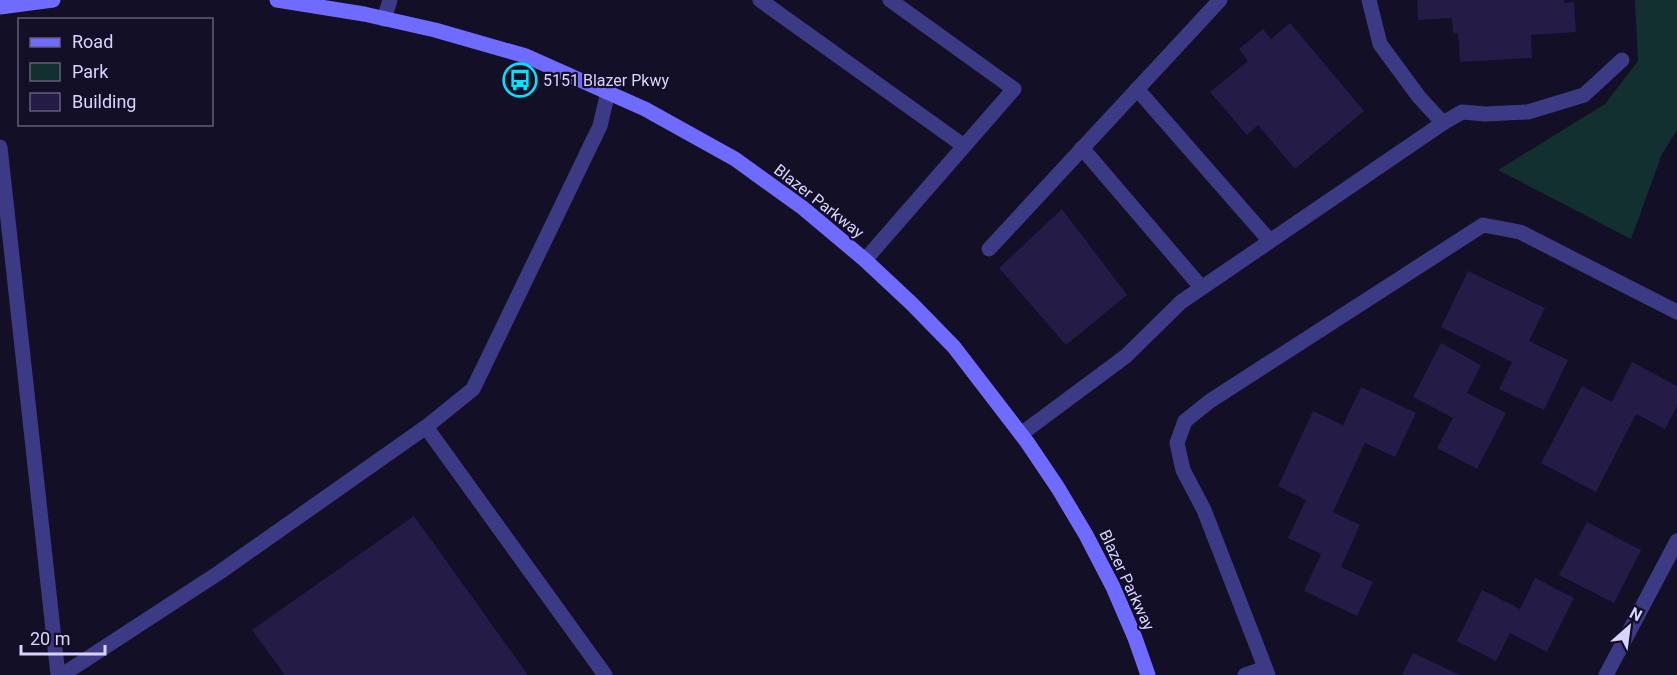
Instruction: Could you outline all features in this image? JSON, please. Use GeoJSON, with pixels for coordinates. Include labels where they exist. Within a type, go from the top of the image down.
{"type":"FeatureCollection","features":[{"type":"Feature","properties":{"kind":"street"},"geometry":{"type":"LineString","coordinates":[[0,8],[53,0]]}},
{"type":"Feature","properties":{"kind":"street","name":"Blazer Parkway"},"geometry":{"type":"LineString","coordinates":[[277,0],[435,30],[526,56],[645,109],[735,159],[803,208],[865,260],[954,347],[1021,434],[1058,488],[1086,535],[1113,587],[1148,675]]}},
{"type":"Feature","properties":{"kind":"lane"},"geometry":{"type":"LineString","coordinates":[[384,19],[390,0]]}},
{"type":"Feature","properties":{"kind":"lane"},"geometry":{"type":"LineString","coordinates":[[760,0],[964,146]]}},
{"type":"Feature","properties":{"kind":"lane"},"geometry":{"type":"LineString","coordinates":[[865,260],[1014,89],[890,0]]}},
{"type":"Feature","properties":{"kind":"lane"},"geometry":{"type":"LineString","coordinates":[[989,249],[1220,0]]}},
{"type":"Feature","properties":{"kind":"lane"},"geometry":{"type":"LineString","coordinates":[[1369,0],[1380,44],[1419,97],[1443,123]]}},
{"type":"Feature","properties":{"kind":"lane"},"geometry":{"type":"LineString","coordinates":[[1021,434],[1126,356],[1181,302],[1201,287],[1443,123],[1462,112],[1485,114],[1528,111],[1584,95],[1622,60]]}},
{"type":"Feature","properties":{"kind":"lane"},"geometry":{"type":"LineString","coordinates":[[1137,89],[1270,241]]}},
{"type":"Feature","properties":{"kind":"lane"},"geometry":{"type":"LineString","coordinates":[[62,675],[220,572],[426,427],[472,389],[600,126],[608,92]]}},
{"type":"Feature","properties":{"kind":"lane"},"geometry":{"type":"LineString","coordinates":[[0,147],[58,675]]}},
{"type":"Feature","properties":{"kind":"lane"},"geometry":{"type":"LineString","coordinates":[[1082,148],[1201,287]]}},
{"type":"Feature","properties":{"kind":"lane"},"geometry":{"type":"LineString","coordinates":[[1245,675],[1267,671],[1204,510],[1183,470],[1178,443],[1185,421],[1210,401],[1483,225],[1520,232],[1677,312]]}},
{"type":"Feature","properties":{"kind":"lane"},"geometry":{"type":"LineString","coordinates":[[426,427],[605,675]]}},
{"type":"Feature","properties":{"kind":"lane"},"geometry":{"type":"LineString","coordinates":[[1606,675],[1677,541]]}},
{"type":"Feature","properties":{"kind":"green space"},"geometry":{"type":"Polygon","coordinates":[[[1635,0],[1677,0],[1677,130],[1662,154],[1631,239],[1498,170],[1605,104],[1638,61],[1635,0]]]}},
{"type":"Feature","properties":{"kind":"building"},"geometry":{"type":"Polygon","coordinates":[[[1417,0],[1564,0],[1564,3],[1574,2],[1576,32],[1531,35],[1532,58],[1460,62],[1458,33],[1453,34],[1452,18],[1418,20],[1417,0]]]}},
{"type":"Feature","properties":{"kind":"building"},"geometry":{"type":"Polygon","coordinates":[[[1290,23],[1364,111],[1295,169],[1258,125],[1247,135],[1210,92],[1248,61],[1239,49],[1263,29],[1271,39],[1290,23]]]}},
{"type":"Feature","properties":{"kind":"building"},"geometry":{"type":"Polygon","coordinates":[[[1062,209],[1127,295],[1066,345],[999,268],[1062,209]]]}},
{"type":"Feature","properties":{"kind":"building"},"geometry":{"type":"Polygon","coordinates":[[[1468,271],[1545,308],[1529,341],[1568,360],[1544,410],[1499,389],[1512,362],[1441,327],[1468,271]]]}},
{"type":"Feature","properties":{"kind":"building"},"geometry":{"type":"Polygon","coordinates":[[[1441,343],[1481,365],[1467,393],[1506,413],[1477,469],[1437,448],[1453,418],[1413,397],[1441,343]]]}},
{"type":"Feature","properties":{"kind":"building"},"geometry":{"type":"Polygon","coordinates":[[[1632,362],[1677,386],[1677,406],[1665,429],[1636,414],[1596,492],[1541,463],[1582,386],[1612,402],[1632,362]]]}},
{"type":"Feature","properties":{"kind":"building"},"geometry":{"type":"Polygon","coordinates":[[[1361,387],[1416,413],[1395,457],[1365,443],[1333,512],[1360,525],[1341,567],[1373,582],[1357,616],[1304,591],[1321,554],[1288,538],[1306,500],[1278,486],[1313,411],[1343,425],[1361,387]]]}},
{"type":"Feature","properties":{"kind":"building"},"geometry":{"type":"Polygon","coordinates":[[[414,516],[528,675],[285,675],[252,630],[414,516]]]}},
{"type":"Feature","properties":{"kind":"building"},"geometry":{"type":"Polygon","coordinates":[[[1587,522],[1641,550],[1614,603],[1559,575],[1587,522]]]}},
{"type":"Feature","properties":{"kind":"building"},"geometry":{"type":"Polygon","coordinates":[[[1535,578],[1574,598],[1547,652],[1510,633],[1496,661],[1457,641],[1482,590],[1520,609],[1535,578]]]}},
{"type":"Feature","properties":{"kind":"building"},"geometry":{"type":"Polygon","coordinates":[[[1413,653],[1460,675],[1402,675],[1413,653]]]}},
{"type":"Feature","properties":{"kind":"place","name":"5151 Blazer Pkwy"},"geometry":{"type":"Point","coordinates":[520,80]}}]}
